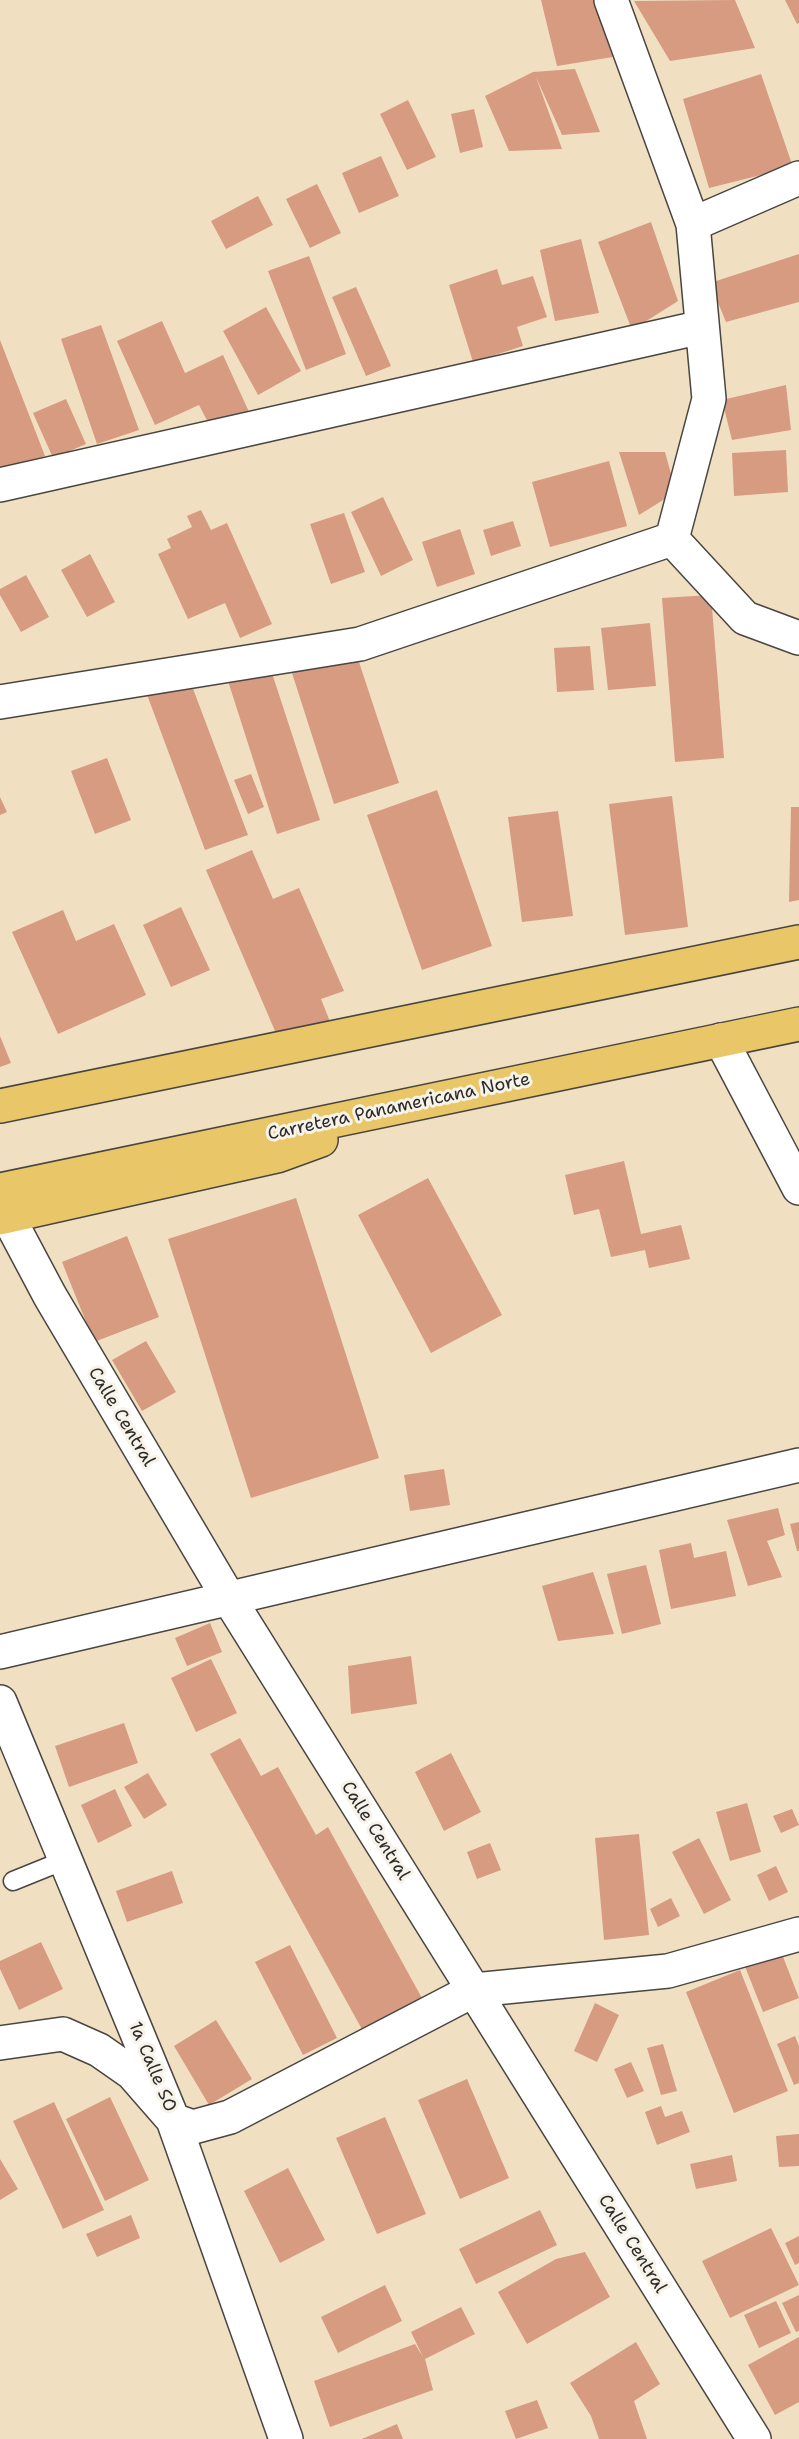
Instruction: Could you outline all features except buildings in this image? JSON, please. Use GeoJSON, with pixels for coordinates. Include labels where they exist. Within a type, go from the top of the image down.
{"type":"FeatureCollection","features":[{"type":"Feature","properties":{"kind":"highway"},"geometry":{"type":"LineString","coordinates":[[0,1106],[799,942]]}},
{"type":"Feature","properties":{"kind":"highway","name":"Carretera Panamericana Norte"},"geometry":{"type":"LineString","coordinates":[[3,1208],[277,1156],[430,1100],[799,1024]]}},
{"type":"Feature","properties":{"kind":"highway"},"geometry":{"type":"LineString","coordinates":[[0,1128],[80,1107],[225,1061]]}},
{"type":"Feature","properties":{"kind":"street"},"geometry":{"type":"LineString","coordinates":[[611,0],[693,224],[709,399],[672,539]]}},
{"type":"Feature","properties":{"kind":"street"},"geometry":{"type":"LineString","coordinates":[[693,224],[799,178]]}},
{"type":"Feature","properties":{"kind":"street"},"geometry":{"type":"LineString","coordinates":[[0,485],[702,327]]}},
{"type":"Feature","properties":{"kind":"street"},"geometry":{"type":"LineString","coordinates":[[672,539],[745,618],[799,639]]}},
{"type":"Feature","properties":{"kind":"street"},"geometry":{"type":"LineString","coordinates":[[0,702],[360,644],[672,539]]}},
{"type":"Feature","properties":{"kind":"street"},"geometry":{"type":"LineString","coordinates":[[721,1040],[799,1188]]}},
{"type":"Feature","properties":{"kind":"street","name":"Calle Central"},"geometry":{"type":"LineString","coordinates":[[3,1208],[50,1296],[228,1597],[754,2439]]}},
{"type":"Feature","properties":{"kind":"street"},"geometry":{"type":"LineString","coordinates":[[0,1652],[799,1465]]}},
{"type":"Feature","properties":{"kind":"street","name":"1a Calle SO"},"geometry":{"type":"LineString","coordinates":[[0,1702],[173,2120],[286,2439]]}},
{"type":"Feature","properties":{"kind":"street"},"geometry":{"type":"LineString","coordinates":[[0,2043],[63,2034],[99,2050],[132,2073],[173,2120],[193,2127],[230,2117],[474,1990],[668,1971],[799,1934]]}},
{"type":"Feature","properties":{"kind":"lane"},"geometry":{"type":"LineString","coordinates":[[13,1881],[65,1860]]}}]}
